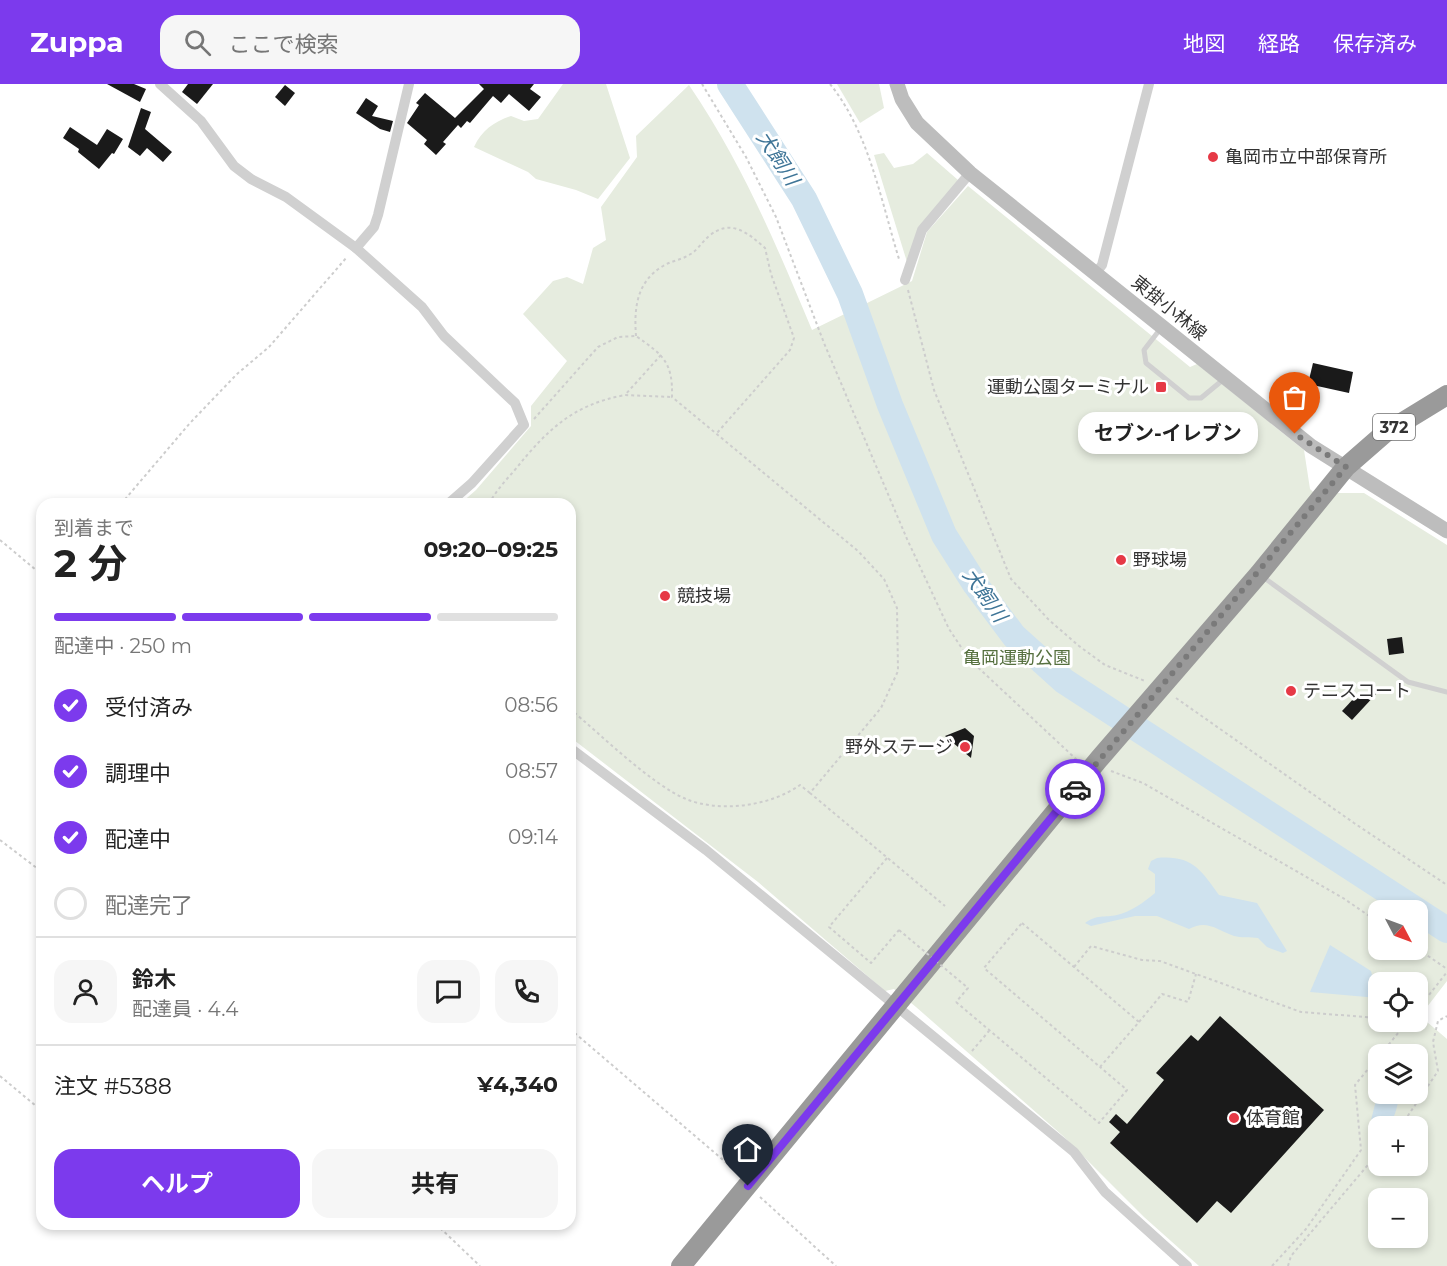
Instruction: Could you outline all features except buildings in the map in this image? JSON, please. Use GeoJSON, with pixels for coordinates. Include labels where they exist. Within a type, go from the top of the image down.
{"type":"FeatureCollection","features":[{"type":"Feature","properties":{"kind":"highway","name":"372"},"geometry":{"type":"LineString","coordinates":[[681,1266],[1094,765],[1259,574],[1346,467],[1385,433],[1447,395]]}},
{"type":"Feature","properties":{"kind":"main road","name":"東掛小林線"},"geometry":{"type":"LineString","coordinates":[[897,84],[902,99],[917,123],[970,173],[1311,446],[1447,531]]}},
{"type":"Feature","properties":{"kind":"street"},"geometry":{"type":"LineString","coordinates":[[160,84],[201,121],[234,165],[251,178],[286,197],[356,248],[422,307],[444,336],[515,403],[524,425],[472,483],[455,498]]}},
{"type":"Feature","properties":{"kind":"street"},"geometry":{"type":"LineString","coordinates":[[356,248],[374,227],[378,215],[409,84]]}},
{"type":"Feature","properties":{"kind":"street"},"geometry":{"type":"LineString","coordinates":[[1095,274],[1102,264],[1149,84]]}},
{"type":"Feature","properties":{"kind":"street"},"geometry":{"type":"LineString","coordinates":[[905,280],[922,230],[970,173]]}},
{"type":"Feature","properties":{"kind":"street"},"geometry":{"type":"LineString","coordinates":[[576,752],[706,850],[898,1005],[1074,1152],[1105,1192],[1187,1266]]}},
{"type":"Feature","properties":{"kind":"lane"},"geometry":{"type":"LineString","coordinates":[[1162,327],[1144,350],[1146,363],[1189,398],[1201,398],[1226,378]]}},
{"type":"Feature","properties":{"kind":"lane"},"geometry":{"type":"LineString","coordinates":[[1259,574],[1408,682],[1447,692]]}},
{"type":"Feature","properties":{"kind":"path"},"geometry":{"type":"LineString","coordinates":[[702,84],[746,157],[776,217],[824,343],[907,539],[949,629],[969,658],[984,675],[1094,765],[1143,783],[1343,898],[1368,915]]}},
{"type":"Feature","properties":{"kind":"path"},"geometry":{"type":"LineString","coordinates":[[830,84],[850,116],[865,149],[905,280],[934,390],[1011,579],[1049,620],[1105,665],[1156,692],[1447,885]]}},
{"type":"Feature","properties":{"kind":"path"},"geometry":{"type":"LineString","coordinates":[[636,336],[638,296],[646,281],[660,267],[689,255],[711,234],[724,228],[738,227],[765,248],[771,274],[794,338],[790,350],[716,434]]}},
{"type":"Feature","properties":{"kind":"path"},"geometry":{"type":"LineString","coordinates":[[126,498],[190,423],[237,374],[269,347],[327,277],[356,248]]}},
{"type":"Feature","properties":{"kind":"path"},"geometry":{"type":"LineString","coordinates":[[531,422],[598,347],[618,337],[636,336],[668,362],[672,380],[672,397]]}},
{"type":"Feature","properties":{"kind":"path"},"geometry":{"type":"LineString","coordinates":[[625,395],[661,355]]}},
{"type":"Feature","properties":{"kind":"path"},"geometry":{"type":"LineString","coordinates":[[494,498],[533,447],[555,425],[579,408],[603,399],[625,395],[672,397],[858,551],[884,579],[897,608],[898,671],[881,708],[810,793]]}},
{"type":"Feature","properties":{"kind":"path"},"geometry":{"type":"LineString","coordinates":[[0,540],[36,570]]}},
{"type":"Feature","properties":{"kind":"path"},"geometry":{"type":"LineString","coordinates":[[576,714],[665,787],[687,799],[713,804],[745,805],[784,797],[800,785],[945,906]]}},
{"type":"Feature","properties":{"kind":"path"},"geometry":{"type":"LineString","coordinates":[[0,840],[36,867]]}},
{"type":"Feature","properties":{"kind":"path"},"geometry":{"type":"LineString","coordinates":[[887,858],[829,927],[871,963],[899,930],[968,988],[956,1002],[1099,1123],[1127,1089],[984,968],[1022,923],[1139,1022]]}},
{"type":"Feature","properties":{"kind":"path"},"geometry":{"type":"LineString","coordinates":[[1074,967],[1091,946],[1142,960],[1160,961],[1300,1012],[1368,1017]]}},
{"type":"Feature","properties":{"kind":"path"},"geometry":{"type":"LineString","coordinates":[[1428,956],[1447,970],[1428,996]]}},
{"type":"Feature","properties":{"kind":"path"},"geometry":{"type":"LineString","coordinates":[[1100,1067],[1162,994],[1188,1002],[1196,974]]}},
{"type":"Feature","properties":{"kind":"path"},"geometry":{"type":"LineString","coordinates":[[1408,1116],[1438,1071],[1432,1042],[1438,1021],[1447,1016]]}},
{"type":"Feature","properties":{"kind":"path"},"geometry":{"type":"LineString","coordinates":[[964,1060],[989,1031]]}},
{"type":"Feature","properties":{"kind":"path"},"geometry":{"type":"LineString","coordinates":[[1390,1044],[1399,1032]]}},
{"type":"Feature","properties":{"kind":"path"},"geometry":{"type":"LineString","coordinates":[[576,1034],[729,1163],[748,1186],[836,1266]]}},
{"type":"Feature","properties":{"kind":"path"},"geometry":{"type":"LineString","coordinates":[[1272,1266],[1306,1229],[1361,1150],[1355,1085],[1368,1070]]}},
{"type":"Feature","properties":{"kind":"path"},"geometry":{"type":"LineString","coordinates":[[0,1076],[36,1106]]}},
{"type":"Feature","properties":{"kind":"path"},"geometry":{"type":"LineString","coordinates":[[1288,1266],[1291,1256],[1368,1165]]}},
{"type":"Feature","properties":{"kind":"path"},"geometry":{"type":"LineString","coordinates":[[442,1230],[480,1266]]}},
{"type":"Feature","properties":{"kind":"green space"},"geometry":{"type":"Polygon","coordinates":[[[563,84],[606,84],[630,158],[598,199],[576,190],[536,179],[528,172],[474,147],[485,131],[505,118],[511,116],[524,121],[538,119],[563,84]]]}},
{"type":"Feature","properties":{"kind":"green space"},"geometry":{"type":"Polygon","coordinates":[[[837,84],[879,84],[884,108],[860,123],[837,84]]]}},
{"type":"Feature","properties":{"kind":"green space","name":"亀岡運動公園"},"geometry":{"type":"Polygon","coordinates":[[[689,85],[742,174],[812,330],[912,281],[927,232],[968,186],[1190,367],[1197,364],[1304,450],[1310,489],[1326,504],[1336,493],[1364,493],[1447,545],[1447,981],[1428,1006],[1428,972],[1368,972],[1368,1032],[1428,1032],[1428,1023],[1447,1039],[1447,1266],[1199,1266],[1144,1217],[1063,1136],[916,1007],[894,989],[885,991],[758,882],[576,742],[576,498],[467,498],[531,426],[531,406],[567,361],[523,314],[553,281],[567,277],[583,284],[593,248],[606,240],[601,207],[637,157],[636,136],[689,85]]]}},
{"type":"Feature","properties":{"kind":"green space"},"geometry":{"type":"Polygon","coordinates":[[[884,153],[894,168],[913,164],[927,153],[958,180],[907,262],[874,155],[884,153]]]}},
{"type":"Feature","properties":{"kind":"water"},"geometry":{"type":"Polygon","coordinates":[[[1157,858],[1179,859],[1187,862],[1207,878],[1219,895],[1257,903],[1287,951],[1283,953],[1267,947],[1258,938],[1234,936],[1207,925],[1189,929],[1157,916],[1135,916],[1091,926],[1085,923],[1097,917],[1127,912],[1155,893],[1155,874],[1148,869],[1151,861],[1157,858]]]}},
{"type":"Feature","properties":{"kind":"water"},"geometry":{"type":"Polygon","coordinates":[[[1330,945],[1371,971],[1368,972],[1368,997],[1310,992],[1330,945]]]}},
{"type":"Feature","properties":{"kind":"water"},"geometry":{"type":"Polygon","coordinates":[[[1375,1104],[1398,1104],[1394,1116],[1372,1116],[1375,1104]]]}},
{"type":"Feature","properties":{"kind":"waterway","name":"犬飼川"},"geometry":{"type":"LineString","coordinates":[[730,84],[804,199],[850,294],[890,405],[944,535],[975,584],[1014,636],[1064,681],[1447,930]]}},
{"type":"Feature","properties":{"kind":"way so far"},"geometry":{"type":"LineString","coordinates":[[1075,789],[1259,574],[1346,467],[1295,434]]}},
{"type":"Feature","properties":{"kind":"place","name":"亀岡市立中部保育所"},"geometry":{"type":"Point","coordinates":[1213,157]}},
{"type":"Feature","properties":{"kind":"place","name":"運動公園ターミナル"},"geometry":{"type":"Point","coordinates":[1161,387]}},
{"type":"Feature","properties":{"kind":"place","name":"セブン-イレブン"},"geometry":{"type":"Point","coordinates":[1295,434]}},
{"type":"Feature","properties":{"kind":"place","name":"野球場"},"geometry":{"type":"Point","coordinates":[1121,560]}},
{"type":"Feature","properties":{"kind":"place","name":"競技場"},"geometry":{"type":"Point","coordinates":[665,596]}},
{"type":"Feature","properties":{"kind":"place","name":"テニスコート"},"geometry":{"type":"Point","coordinates":[1291,691]}},
{"type":"Feature","properties":{"kind":"place","name":"野外ステージ"},"geometry":{"type":"Point","coordinates":[965,747]}},
{"type":"Feature","properties":{"kind":"place","name":"体育館"},"geometry":{"type":"Point","coordinates":[1234,1118]}},
{"type":"Feature","properties":{"kind":"route"},"geometry":{"type":"LineString","coordinates":[[748,1186],[1075,789]]}}]}
